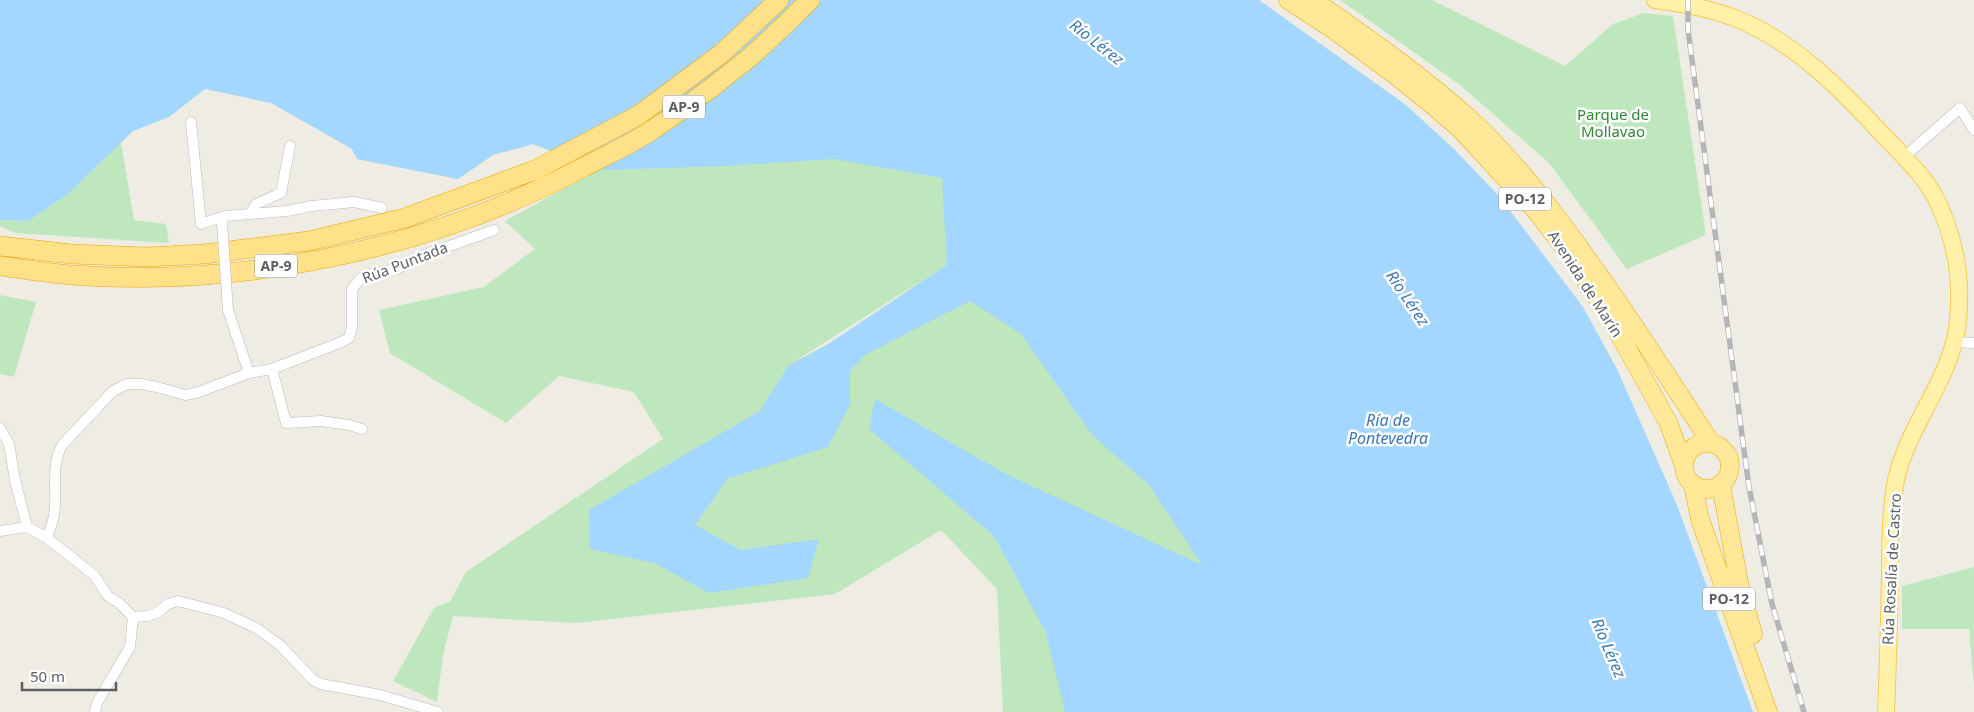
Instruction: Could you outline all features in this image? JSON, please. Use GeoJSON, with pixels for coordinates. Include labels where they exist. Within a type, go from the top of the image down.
{"type":"FeatureCollection","features":[{"type":"Feature","properties":{"kind":"highway","name":"AP-9"},"geometry":{"type":"LineString","coordinates":[[0,246],[72,254],[146,256],[204,254],[309,241],[405,218],[535,170],[639,115],[722,53],[779,0]]}},
{"type":"Feature","properties":{"kind":"highway","name":"AP-9"},"geometry":{"type":"LineString","coordinates":[[0,266],[71,275],[147,277],[206,275],[315,261],[410,237],[485,212],[542,190],[648,134],[736,68],[810,0]]}},
{"type":"Feature","properties":{"kind":"highway","name":"Avenida de Marín"},"geometry":{"type":"LineString","coordinates":[[1288,0],[1357,47],[1431,104],[1460,129],[1535,210],[1566,250],[1609,316],[1668,422],[1684,464]]}},
{"type":"Feature","properties":{"kind":"highway","name":"Avenida de Marín"},"geometry":{"type":"LineString","coordinates":[[1313,0],[1376,43],[1420,77],[1470,120],[1526,179],[1551,207],[1625,312],[1711,443]]}},
{"type":"Feature","properties":{"kind":"highway","name":"AP-9"},"geometry":{"type":"LineString","coordinates":[[0,276],[30,280],[71,275]]}},
{"type":"Feature","properties":{"kind":"highway"},"geometry":{"type":"LineString","coordinates":[[1711,443],[1724,450],[1730,463],[1730,472],[1721,485],[1707,490],[1693,485],[1685,476],[1684,464],[1686,456],[1696,446],[1711,443]]}},
{"type":"Feature","properties":{"kind":"highway","name":"PO-12"},"geometry":{"type":"LineString","coordinates":[[1693,485],[1700,519],[1768,712]]}},
{"type":"Feature","properties":{"kind":"highway","name":"PO-12"},"geometry":{"type":"LineString","coordinates":[[1721,485],[1744,604],[1781,712]]}},
{"type":"Feature","properties":{"kind":"main road","name":"Rúa Rosalía de Castro"},"geometry":{"type":"LineString","coordinates":[[1658,0],[1700,7],[1738,19],[1778,40],[1824,75],[1904,157],[1937,201],[1949,229],[1956,252],[1960,301],[1951,353],[1902,458],[1896,484],[1891,518],[1886,712]]}},
{"type":"Feature","properties":{"kind":"street"},"geometry":{"type":"LineString","coordinates":[[1904,157],[1960,108],[1974,130]]}},
{"type":"Feature","properties":{"kind":"street"},"geometry":{"type":"LineString","coordinates":[[191,122],[201,224],[250,214],[354,202],[382,208]]}},
{"type":"Feature","properties":{"kind":"street"},"geometry":{"type":"LineString","coordinates":[[250,214],[256,204],[282,193],[290,146]]}},
{"type":"Feature","properties":{"kind":"street"},"geometry":{"type":"LineString","coordinates":[[223,220],[228,310],[249,373]]}},
{"type":"Feature","properties":{"kind":"street","name":"Rúa Puntada"},"geometry":{"type":"LineString","coordinates":[[47,538],[54,514],[54,468],[56,456],[62,445],[114,391],[126,384],[141,384],[185,395],[196,393],[249,373],[272,369],[337,345],[348,338],[352,327],[352,289],[361,278],[373,272],[397,269],[416,258],[494,230]]}},
{"type":"Feature","properties":{"kind":"street"},"geometry":{"type":"LineString","coordinates":[[1954,342],[1974,343]]}},
{"type":"Feature","properties":{"kind":"street"},"geometry":{"type":"LineString","coordinates":[[272,369],[286,423],[321,421],[349,425],[362,430]]}},
{"type":"Feature","properties":{"kind":"street"},"geometry":{"type":"LineString","coordinates":[[0,428],[9,444],[15,480],[27,527]]}},
{"type":"Feature","properties":{"kind":"street"},"geometry":{"type":"LineString","coordinates":[[0,531],[27,527],[47,538],[94,575],[108,596],[119,603],[133,617],[148,616],[158,612],[168,604],[178,601],[224,613],[258,630],[281,646],[314,680],[321,684],[380,695],[438,712]]}},
{"type":"Feature","properties":{"kind":"street"},"geometry":{"type":"LineString","coordinates":[[95,712],[97,703],[130,647],[133,617]]}},
{"type":"Feature","properties":{"kind":"green space"},"geometry":{"type":"Polygon","coordinates":[[[883,0],[1531,712],[1003,712],[997,589],[941,530],[835,594],[576,623],[453,616],[443,655],[437,702],[393,681],[434,608],[450,601],[466,572],[663,439],[634,392],[559,376],[506,423],[390,353],[379,310],[484,287],[535,249],[505,221],[598,170],[533,144],[493,155],[458,179],[357,159],[883,0]],[[926,278],[796,361],[836,340],[926,278]]]}},
{"type":"Feature","properties":{"kind":"green space","name":"Parque de Mollavao"},"geometry":{"type":"Polygon","coordinates":[[[1340,0],[1432,0],[1565,66],[1613,24],[1644,13],[1673,16],[1706,235],[1627,269],[1549,163],[1460,85],[1340,0]]]}},
{"type":"Feature","properties":{"kind":"green space"},"geometry":{"type":"Polygon","coordinates":[[[121,142],[134,220],[166,224],[169,243],[15,233],[0,226],[0,220],[28,221],[121,142]]]}},
{"type":"Feature","properties":{"kind":"green space"},"geometry":{"type":"Polygon","coordinates":[[[0,295],[36,302],[14,377],[0,374],[0,295]]]}},
{"type":"Feature","properties":{"kind":"green space"},"geometry":{"type":"Polygon","coordinates":[[[1974,567],[1974,687],[1969,629],[1902,629],[1902,586],[1974,567]]]}},
{"type":"Feature","properties":{"kind":"water","name":"Ría de Pontevedra"},"geometry":{"type":"Polygon","coordinates":[[[0,0],[1259,0],[1406,105],[1453,148],[1499,196],[1583,307],[1617,369],[1677,505],[1753,712],[1065,712],[1046,633],[994,536],[869,429],[875,399],[1006,474],[1202,565],[1149,485],[1092,435],[1021,334],[970,301],[865,355],[850,371],[850,404],[828,447],[727,479],[695,525],[741,550],[819,539],[808,578],[709,593],[654,563],[590,549],[589,510],[760,411],[788,366],[828,344],[947,265],[942,178],[834,159],[728,166],[599,170],[533,144],[493,155],[458,179],[357,159],[352,149],[271,103],[205,89],[169,117],[133,131],[68,194],[28,221],[0,220],[0,0]]]}},
{"type":"Feature","properties":{"kind":"railway"},"geometry":{"type":"LineString","coordinates":[[1688,0],[1688,30],[1749,487],[1772,604],[1804,712]]}},
{"type":"Feature","properties":{"kind":"water label","name":"Río Lérez"},"geometry":{"type":"Point","coordinates":[1097,42]}},
{"type":"Feature","properties":{"kind":"water label","name":"Río Lérez"},"geometry":{"type":"Point","coordinates":[1408,298]}},
{"type":"Feature","properties":{"kind":"water label","name":"Río Lérez"},"geometry":{"type":"Point","coordinates":[1609,648]}}]}
